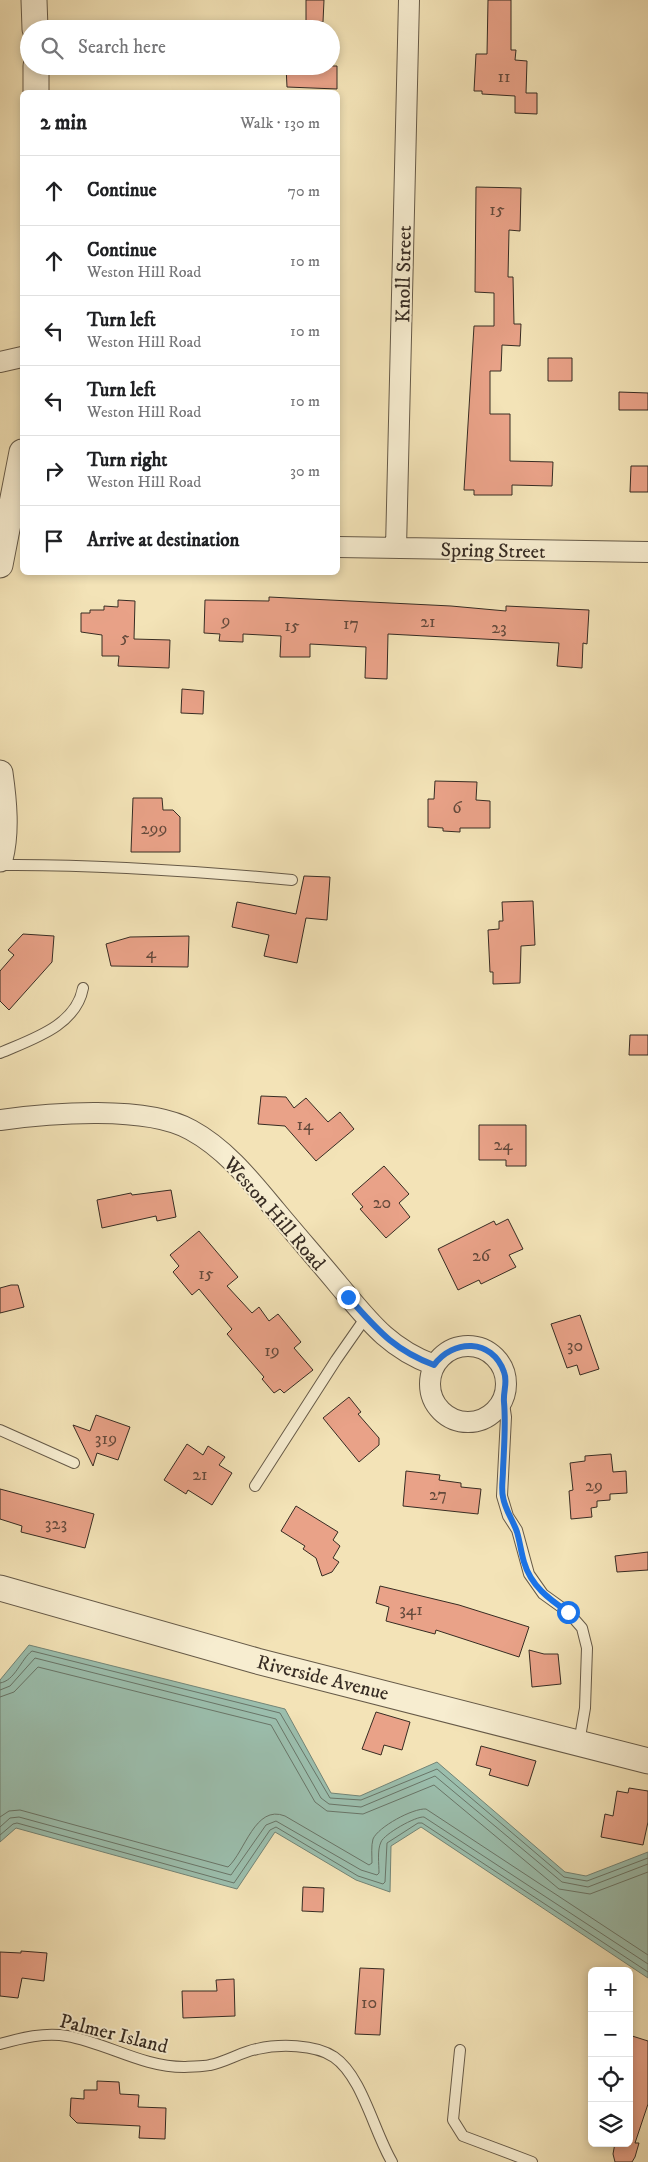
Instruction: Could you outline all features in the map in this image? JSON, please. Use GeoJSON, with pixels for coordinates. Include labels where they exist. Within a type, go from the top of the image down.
{"type":"FeatureCollection","features":[{"type":"Feature","properties":{"kind":"street"},"geometry":{"type":"LineString","coordinates":[[34,0],[35,20]]}},
{"type":"Feature","properties":{"kind":"street","name":"Knoll Street"},"geometry":{"type":"LineString","coordinates":[[396,548],[409,0]]}},
{"type":"Feature","properties":{"kind":"street"},"geometry":{"type":"LineString","coordinates":[[36,75],[36,90]]}},
{"type":"Feature","properties":{"kind":"street"},"geometry":{"type":"LineString","coordinates":[[0,362],[20,357]]}},
{"type":"Feature","properties":{"kind":"street"},"geometry":{"type":"LineString","coordinates":[[0,565],[14,534],[20,472]]}},
{"type":"Feature","properties":{"kind":"street","name":"Spring Street"},"geometry":{"type":"LineString","coordinates":[[340,547],[648,552]]}},
{"type":"Feature","properties":{"kind":"street"},"geometry":{"type":"LineString","coordinates":[[0,773],[4,817],[3,847],[0,859]]}},
{"type":"Feature","properties":{"kind":"street","name":"Weston Hill Road"},"geometry":{"type":"LineString","coordinates":[[0,1120],[90,1114],[133,1115],[164,1119],[190,1129],[240,1167],[366,1317],[392,1344],[410,1356],[434,1365]]}},
{"type":"Feature","properties":{"kind":"street"},"geometry":{"type":"LineString","coordinates":[[468,1345],[480,1347],[490,1352],[499,1362],[504,1372],[506,1385],[503,1397],[498,1407],[479,1420],[468,1422],[452,1419],[440,1410],[432,1396],[430,1380],[434,1365],[447,1352],[455,1348],[468,1345]]}},
{"type":"Feature","properties":{"kind":"street","name":"Riverside Avenue"},"geometry":{"type":"LineString","coordinates":[[0,1588],[249,1659],[648,1761]]}},
{"type":"Feature","properties":{"kind":"lane"},"geometry":{"type":"LineString","coordinates":[[0,865],[164,870],[292,880]]}},
{"type":"Feature","properties":{"kind":"lane"},"geometry":{"type":"LineString","coordinates":[[0,1053],[63,1022],[77,1006],[83,988]]}},
{"type":"Feature","properties":{"kind":"lane"},"geometry":{"type":"LineString","coordinates":[[255,1486],[366,1317]]}},
{"type":"Feature","properties":{"kind":"lane"},"geometry":{"type":"LineString","coordinates":[[503,1397],[506,1418],[502,1496],[508,1516],[517,1530],[529,1574],[542,1594],[568,1612],[582,1628],[587,1648],[585,1708],[579,1744]]}},
{"type":"Feature","properties":{"kind":"lane"},"geometry":{"type":"LineString","coordinates":[[0,1430],[74,1463]]}},
{"type":"Feature","properties":{"kind":"lane","name":"Palmer Island"},"geometry":{"type":"LineString","coordinates":[[0,2044],[41,2035],[66,2036],[144,2061],[182,2067],[210,2065],[257,2048],[291,2047],[314,2049],[333,2056],[353,2075],[381,2144],[392,2162]]}},
{"type":"Feature","properties":{"kind":"lane"},"geometry":{"type":"LineString","coordinates":[[460,2050],[453,2120],[462,2136],[532,2162]]}},
{"type":"Feature","properties":{"kind":"water"},"geometry":{"type":"Polygon","coordinates":[[[29,1645],[285,1709],[331,1793],[360,1796],[437,1762],[565,1872],[586,1876],[648,1852],[648,1978],[421,1827],[391,1846],[390,1892],[356,1880],[275,1832],[237,1889],[16,1828],[0,1842],[0,1680],[29,1645]]]}},
{"type":"Feature","properties":{"kind":"building"},"geometry":{"type":"Polygon","coordinates":[[[306,0],[324,0],[323,20],[306,20],[306,0]]]}},
{"type":"Feature","properties":{"kind":"building"},"geometry":{"type":"Polygon","coordinates":[[[488,0],[511,0],[511,50],[516,50],[515,60],[527,61],[526,93],[537,93],[537,114],[515,113],[515,96],[482,94],[482,91],[474,91],[476,54],[487,54],[488,0]]]}},
{"type":"Feature","properties":{"kind":"building"},"geometry":{"type":"Polygon","coordinates":[[[286,75],[337,75],[337,89],[287,87],[286,75]]]}},
{"type":"Feature","properties":{"kind":"building"},"geometry":{"type":"Polygon","coordinates":[[[476,187],[521,188],[520,231],[509,230],[508,277],[513,277],[514,324],[521,324],[520,346],[502,345],[501,371],[490,371],[490,414],[510,414],[510,461],[553,462],[552,486],[512,485],[512,495],[474,495],[474,490],[464,490],[474,326],[494,326],[494,293],[475,292],[476,187]]]}},
{"type":"Feature","properties":{"kind":"building"},"geometry":{"type":"Polygon","coordinates":[[[548,358],[572,358],[572,381],[548,381],[548,358]]]}},
{"type":"Feature","properties":{"kind":"building"},"geometry":{"type":"Polygon","coordinates":[[[619,392],[648,393],[648,410],[619,410],[619,392]]]}},
{"type":"Feature","properties":{"kind":"building"},"geometry":{"type":"Polygon","coordinates":[[[631,466],[648,466],[648,492],[630,492],[631,466]]]}},
{"type":"Feature","properties":{"kind":"building"},"geometry":{"type":"Polygon","coordinates":[[[269,597],[451,606],[506,611],[506,606],[589,610],[587,644],[583,643],[582,668],[557,666],[559,643],[388,634],[387,679],[365,678],[366,647],[310,644],[310,657],[280,657],[281,636],[243,634],[243,642],[219,641],[220,634],[204,633],[205,600],[269,601],[269,597]]]}},
{"type":"Feature","properties":{"kind":"building"},"geometry":{"type":"Polygon","coordinates":[[[118,600],[135,601],[134,639],[170,640],[169,668],[118,666],[119,656],[102,656],[102,635],[81,632],[81,613],[90,613],[90,610],[104,610],[104,606],[118,607],[118,600]]]}},
{"type":"Feature","properties":{"kind":"building"},"geometry":{"type":"Polygon","coordinates":[[[182,689],[204,691],[203,714],[181,713],[182,689]]]}},
{"type":"Feature","properties":{"kind":"building"},"geometry":{"type":"Polygon","coordinates":[[[435,781],[477,782],[476,800],[490,801],[490,828],[460,828],[460,832],[443,831],[443,828],[428,827],[428,799],[434,799],[435,781]]]}},
{"type":"Feature","properties":{"kind":"building"},"geometry":{"type":"Polygon","coordinates":[[[133,798],[162,798],[163,810],[173,810],[180,817],[180,852],[131,852],[133,798]]]}},
{"type":"Feature","properties":{"kind":"building"},"geometry":{"type":"Polygon","coordinates":[[[304,876],[330,877],[327,920],[306,918],[297,963],[264,956],[269,935],[232,927],[237,902],[296,914],[304,876]]]}},
{"type":"Feature","properties":{"kind":"building"},"geometry":{"type":"Polygon","coordinates":[[[533,901],[535,945],[521,946],[520,983],[493,984],[493,972],[490,972],[488,930],[499,929],[499,921],[503,921],[502,902],[533,901]]]}},
{"type":"Feature","properties":{"kind":"building"},"geometry":{"type":"Polygon","coordinates":[[[23,934],[54,936],[52,962],[9,1010],[0,1001],[0,971],[14,955],[8,950],[23,934]]]}},
{"type":"Feature","properties":{"kind":"building"},"geometry":{"type":"Polygon","coordinates":[[[189,936],[188,967],[111,966],[106,944],[130,937],[189,936]]]}},
{"type":"Feature","properties":{"kind":"building"},"geometry":{"type":"Polygon","coordinates":[[[630,1035],[648,1035],[648,1055],[629,1055],[630,1035]]]}},
{"type":"Feature","properties":{"kind":"building"},"geometry":{"type":"Polygon","coordinates":[[[261,1096],[286,1097],[294,1108],[306,1098],[328,1122],[340,1112],[354,1129],[316,1161],[285,1126],[258,1124],[261,1096]]]}},
{"type":"Feature","properties":{"kind":"building"},"geometry":{"type":"Polygon","coordinates":[[[479,1125],[526,1125],[526,1166],[506,1166],[506,1160],[479,1160],[479,1125]]]}},
{"type":"Feature","properties":{"kind":"building"},"geometry":{"type":"Polygon","coordinates":[[[384,1166],[409,1194],[399,1203],[410,1217],[386,1238],[360,1209],[363,1207],[352,1194],[384,1166]]]}},
{"type":"Feature","properties":{"kind":"building"},"geometry":{"type":"Polygon","coordinates":[[[171,1190],[176,1217],[157,1221],[156,1216],[102,1228],[97,1200],[131,1193],[132,1195],[171,1190]]]}},
{"type":"Feature","properties":{"kind":"building"},"geometry":{"type":"Polygon","coordinates":[[[508,1219],[523,1249],[509,1255],[516,1267],[481,1284],[479,1280],[458,1290],[438,1249],[494,1221],[496,1225],[508,1219]]]}},
{"type":"Feature","properties":{"kind":"building"},"geometry":{"type":"Polygon","coordinates":[[[199,1231],[238,1277],[227,1286],[252,1313],[259,1307],[269,1321],[278,1314],[301,1342],[294,1348],[313,1370],[284,1393],[280,1389],[274,1393],[262,1379],[264,1377],[227,1334],[232,1329],[199,1289],[192,1295],[173,1272],[179,1266],[170,1255],[199,1231]]]}},
{"type":"Feature","properties":{"kind":"building"},"geometry":{"type":"Polygon","coordinates":[[[18,1285],[24,1307],[0,1313],[0,1288],[18,1285]]]}},
{"type":"Feature","properties":{"kind":"building"},"geometry":{"type":"Polygon","coordinates":[[[580,1315],[599,1369],[580,1375],[577,1365],[567,1368],[551,1324],[580,1315]]]}},
{"type":"Feature","properties":{"kind":"building"},"geometry":{"type":"Polygon","coordinates":[[[349,1397],[361,1412],[358,1414],[379,1438],[379,1445],[359,1462],[323,1418],[349,1397]]]}},
{"type":"Feature","properties":{"kind":"building"},"geometry":{"type":"Polygon","coordinates":[[[96,1415],[130,1427],[118,1460],[97,1453],[93,1466],[73,1425],[90,1431],[96,1415]]]}},
{"type":"Feature","properties":{"kind":"building"},"geometry":{"type":"Polygon","coordinates":[[[187,1444],[203,1455],[208,1446],[225,1457],[219,1465],[232,1473],[212,1505],[188,1490],[186,1494],[164,1480],[187,1444]]]}},
{"type":"Feature","properties":{"kind":"building"},"geometry":{"type":"Polygon","coordinates":[[[611,1454],[613,1472],[626,1471],[627,1493],[610,1494],[610,1500],[597,1501],[597,1507],[591,1508],[592,1517],[571,1519],[569,1491],[573,1490],[570,1463],[585,1461],[585,1456],[611,1454]]]}},
{"type":"Feature","properties":{"kind":"building"},"geometry":{"type":"Polygon","coordinates":[[[406,1471],[440,1475],[439,1480],[461,1483],[461,1487],[481,1489],[478,1514],[403,1506],[406,1471]]]}},
{"type":"Feature","properties":{"kind":"building"},"geometry":{"type":"Polygon","coordinates":[[[0,1489],[94,1514],[85,1548],[21,1532],[22,1526],[0,1519],[0,1489]]]}},
{"type":"Feature","properties":{"kind":"building"},"geometry":{"type":"Polygon","coordinates":[[[296,1506],[338,1532],[333,1540],[340,1546],[333,1558],[339,1562],[332,1572],[322,1576],[316,1558],[303,1549],[305,1546],[281,1531],[296,1506]]]}},
{"type":"Feature","properties":{"kind":"building"},"geometry":{"type":"Polygon","coordinates":[[[648,1552],[648,1570],[617,1572],[615,1556],[648,1552]]]}},
{"type":"Feature","properties":{"kind":"building"},"geometry":{"type":"Polygon","coordinates":[[[380,1586],[459,1605],[529,1627],[519,1657],[436,1630],[435,1634],[386,1621],[389,1607],[376,1603],[380,1586]]]}},
{"type":"Feature","properties":{"kind":"building"},"geometry":{"type":"Polygon","coordinates":[[[529,1650],[544,1654],[558,1654],[561,1684],[532,1687],[529,1650]]]}},
{"type":"Feature","properties":{"kind":"building"},"geometry":{"type":"Polygon","coordinates":[[[376,1712],[410,1722],[402,1750],[384,1745],[381,1755],[362,1749],[376,1712]]]}},
{"type":"Feature","properties":{"kind":"building"},"geometry":{"type":"Polygon","coordinates":[[[481,1746],[536,1761],[528,1786],[489,1775],[491,1769],[476,1765],[481,1746]]]}},
{"type":"Feature","properties":{"kind":"building"},"geometry":{"type":"Polygon","coordinates":[[[629,1788],[648,1791],[648,1822],[643,1845],[601,1837],[605,1814],[613,1816],[617,1791],[628,1793],[629,1788]]]}},
{"type":"Feature","properties":{"kind":"building"},"geometry":{"type":"Polygon","coordinates":[[[303,1887],[324,1888],[323,1912],[302,1911],[303,1887]]]}},
{"type":"Feature","properties":{"kind":"building"},"geometry":{"type":"Polygon","coordinates":[[[21,1951],[47,1953],[44,1981],[22,1978],[18,1998],[0,1996],[0,1952],[21,1953],[21,1951]]]}},
{"type":"Feature","properties":{"kind":"building"},"geometry":{"type":"Polygon","coordinates":[[[360,1968],[384,1969],[380,2035],[355,2034],[360,1968]]]}},
{"type":"Feature","properties":{"kind":"building"},"geometry":{"type":"Polygon","coordinates":[[[234,1979],[235,2016],[183,2018],[182,1991],[217,1991],[216,1980],[234,1979]]]}},
{"type":"Feature","properties":{"kind":"building"},"geometry":{"type":"Polygon","coordinates":[[[633,2036],[648,2041],[648,2104],[635,2143],[639,2143],[632,2162],[615,2162],[613,2154],[614,2147],[633,2147],[633,2036]]]}},
{"type":"Feature","properties":{"kind":"building"},"geometry":{"type":"Polygon","coordinates":[[[97,2081],[119,2082],[120,2094],[139,2095],[138,2107],[166,2108],[165,2139],[139,2138],[140,2126],[77,2123],[70,2116],[71,2098],[84,2099],[84,2090],[97,2090],[97,2081]]]}},
{"type":"Feature","properties":{"kind":"route"},"geometry":{"type":"LineString","coordinates":[[348,1297],[392,1344],[410,1356],[434,1365],[447,1352],[468,1345],[480,1347],[490,1352],[499,1362],[504,1372],[506,1385],[503,1397],[506,1418],[502,1496],[510,1520],[517,1530],[524,1563],[529,1574],[542,1594],[568,1612]]}}]}
